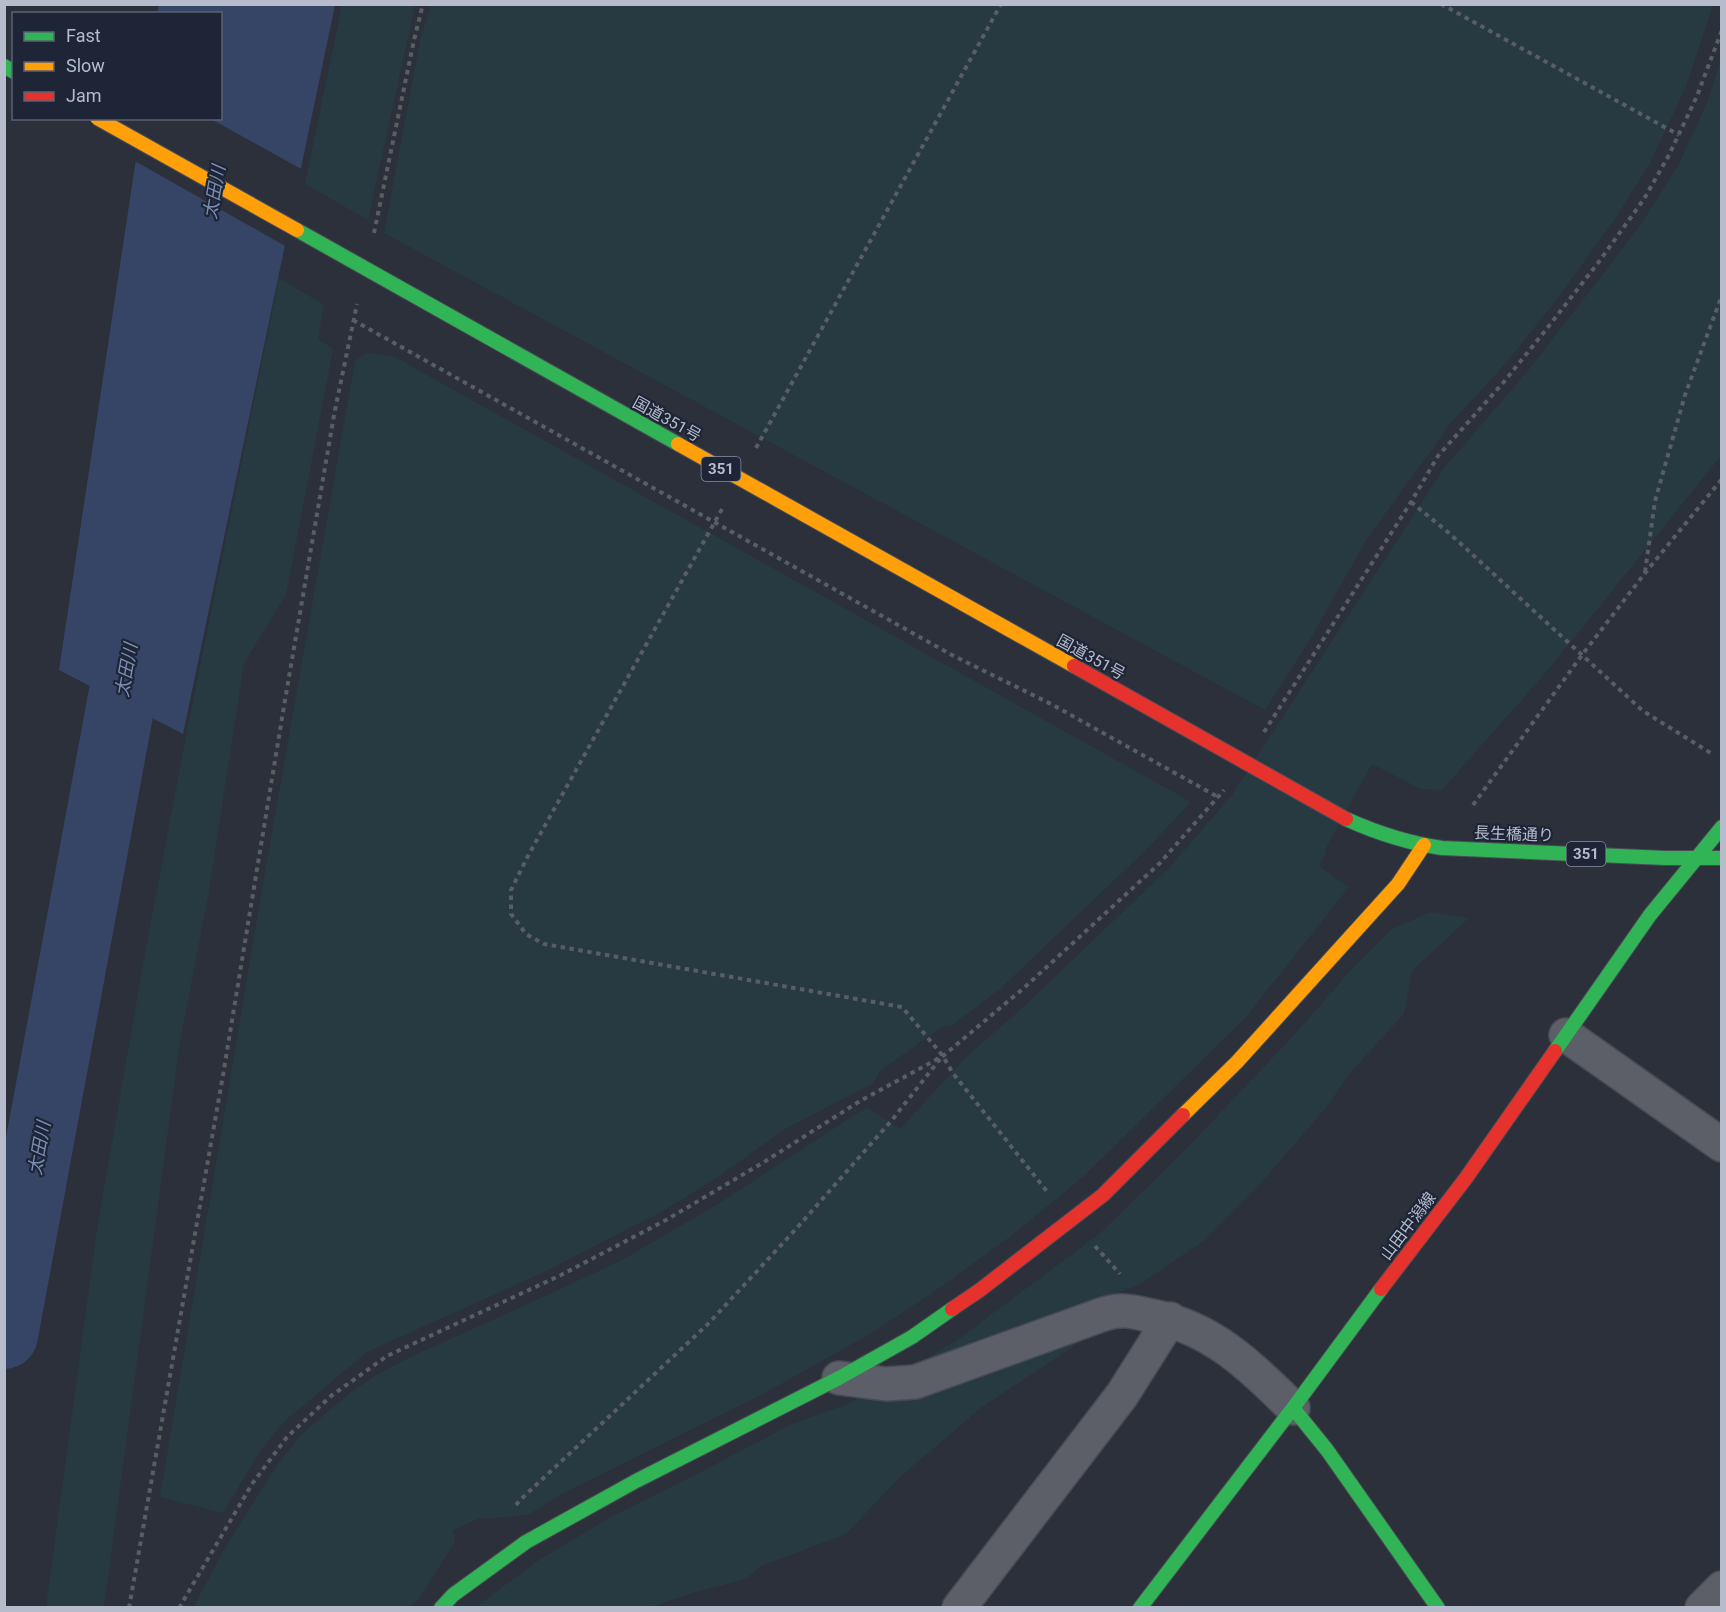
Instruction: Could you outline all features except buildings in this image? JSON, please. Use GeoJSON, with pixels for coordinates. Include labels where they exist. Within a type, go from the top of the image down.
{"type":"FeatureCollection","features":[{"type":"Feature","properties":{"kind":"main road","name":"国道351号"},"geometry":{"type":"LineString","coordinates":[[101,120],[1346,819]]}},
{"type":"Feature","properties":{"kind":"main road","name":"長生橋通り"},"geometry":{"type":"LineString","coordinates":[[1346,819],[1385,836],[1424,845],[1477,850],[1545,851],[1696,860],[1722,858]]}},
{"type":"Feature","properties":{"kind":"main road","name":"山田中潟線"},"geometry":{"type":"LineString","coordinates":[[1140,1608],[1466,1178],[1650,915],[1722,827]]}},
{"type":"Feature","properties":{"kind":"main road"},"geometry":{"type":"LineString","coordinates":[[441,1608],[453,1595],[535,1537],[636,1480],[839,1378],[912,1337],[981,1290],[1103,1194],[1237,1062],[1398,884],[1424,845]]}},
{"type":"Feature","properties":{"kind":"main road"},"geometry":{"type":"LineString","coordinates":[[1293,1408],[1327,1450],[1438,1608]]}},
{"type":"Feature","properties":{"kind":"street"},"geometry":{"type":"LineString","coordinates":[[1566,1035],[1722,1145]]}},
{"type":"Feature","properties":{"kind":"street"},"geometry":{"type":"LineString","coordinates":[[839,1378],[886,1384],[915,1382],[1101,1315],[1120,1311],[1170,1319],[1200,1332],[1232,1352],[1260,1375],[1293,1408]]}},
{"type":"Feature","properties":{"kind":"street"},"geometry":{"type":"LineString","coordinates":[[959,1608],[1122,1395],[1170,1319]]}},
{"type":"Feature","properties":{"kind":"street"},"geometry":{"type":"LineString","coordinates":[[1702,1608],[1722,1588]]}},
{"type":"Feature","properties":{"kind":"path"},"geometry":{"type":"LineString","coordinates":[[372,242],[411,51],[423,4]]}},
{"type":"Feature","properties":{"kind":"path"},"geometry":{"type":"LineString","coordinates":[[754,451],[1001,4]]}},
{"type":"Feature","properties":{"kind":"path"},"geometry":{"type":"LineString","coordinates":[[1441,4],[1679,135]]}},
{"type":"Feature","properties":{"kind":"path"},"geometry":{"type":"LineString","coordinates":[[1262,735],[1438,456],[1503,383],[1605,254],[1644,199],[1669,155],[1697,96],[1722,30]]}},
{"type":"Feature","properties":{"kind":"path"},"geometry":{"type":"LineString","coordinates":[[1645,573],[1655,501],[1685,395],[1722,295]]}},
{"type":"Feature","properties":{"kind":"path"},"geometry":{"type":"LineString","coordinates":[[129,1608],[223,1075],[334,415],[359,298]]}},
{"type":"Feature","properties":{"kind":"path"},"geometry":{"type":"LineString","coordinates":[[353,320],[950,654],[1051,704],[1218,797]]}},
{"type":"Feature","properties":{"kind":"path"},"geometry":{"type":"LineString","coordinates":[[1473,805],[1582,655],[1722,479]]}},
{"type":"Feature","properties":{"kind":"path"},"geometry":{"type":"LineString","coordinates":[[726,502],[529,854],[511,890],[511,914],[526,934],[544,944],[902,1007],[943,1056],[952,1072],[1047,1191]]}},
{"type":"Feature","properties":{"kind":"path"},"geometry":{"type":"LineString","coordinates":[[1411,502],[1449,533],[1643,711],[1714,755]]}},
{"type":"Feature","properties":{"kind":"path"},"geometry":{"type":"LineString","coordinates":[[513,1509],[708,1324],[892,1120],[943,1056],[1025,987],[1160,863],[1225,789]]}},
{"type":"Feature","properties":{"kind":"path"},"geometry":{"type":"LineString","coordinates":[[179,1608],[252,1484],[287,1437],[331,1396],[387,1356],[561,1275],[666,1220],[764,1162],[860,1101],[943,1056]]}},
{"type":"Feature","properties":{"kind":"path"},"geometry":{"type":"LineString","coordinates":[[1093,1244],[1126,1281]]}},
{"type":"Feature","properties":{"kind":"shaded area"},"geometry":{"type":"Polygon","coordinates":[[[431,4],[1713,5],[1685,89],[1649,165],[1617,216],[1557,299],[1506,363],[1450,424],[1365,542],[1314,633],[1265,710],[384,233],[420,41],[431,4]]]}},
{"type":"Feature","properties":{"kind":"shaded area"},"geometry":{"type":"Polygon","coordinates":[[[342,5],[415,5],[368,220],[305,184],[342,5]]]}},
{"type":"Feature","properties":{"kind":"shaded area"},"geometry":{"type":"Polygon","coordinates":[[[1721,59],[1721,456],[1548,670],[1442,790],[1421,789],[1372,764],[1327,846],[1319,866],[1349,887],[1245,1018],[1083,1177],[1011,1236],[931,1294],[868,1335],[765,1393],[560,1495],[528,1515],[478,1519],[453,1530],[455,1542],[419,1599],[410,1607],[193,1608],[226,1546],[279,1462],[304,1432],[351,1392],[380,1373],[419,1353],[622,1260],[718,1204],[867,1107],[900,1129],[966,1057],[1021,1009],[1169,868],[1232,795],[1444,468],[1526,373],[1642,222],[1678,166],[1707,103],[1721,59]]]}},
{"type":"Feature","properties":{"kind":"shaded area"},"geometry":{"type":"Polygon","coordinates":[[[279,278],[324,305],[318,339],[333,349],[286,595],[244,663],[208,897],[180,1041],[104,1607],[46,1607],[97,1229],[146,948],[186,736],[279,278]]]}},
{"type":"Feature","properties":{"kind":"shaded area"},"geometry":{"type":"Polygon","coordinates":[[[366,353],[393,356],[1191,802],[1146,850],[1000,989],[952,1025],[942,1027],[880,1071],[874,1083],[785,1129],[718,1177],[661,1212],[542,1273],[367,1352],[286,1420],[263,1447],[223,1513],[160,1497],[261,895],[355,361],[366,353]]]}},
{"type":"Feature","properties":{"kind":"shaded area"},"geometry":{"type":"Polygon","coordinates":[[[1430,912],[1469,918],[1412,971],[1404,1014],[1350,1073],[1325,1109],[1261,1183],[1202,1242],[1140,1284],[1106,1298],[1095,1332],[982,1407],[901,1476],[846,1534],[761,1566],[746,1579],[692,1593],[651,1607],[474,1608],[539,1560],[611,1517],[792,1424],[848,1404],[956,1341],[1099,1234],[1183,1152],[1295,1034],[1350,971],[1392,929],[1430,912]]]}},
{"type":"Feature","properties":{"kind":"water"},"geometry":{"type":"Polygon","coordinates":[[[159,5],[335,5],[183,734],[59,670],[142,120],[222,120],[222,12],[157,12],[159,5]]]}},
{"type":"Feature","properties":{"kind":"pier"},"geometry":{"type":"Polygon","coordinates":[[[139,120],[213,120],[303,170],[287,247],[133,160],[139,120]]]}},
{"type":"Feature","properties":{"kind":"waterway","name":"太田川"},"geometry":{"type":"LineString","coordinates":[[4,1335],[138,611]]}},
{"type":"Feature","properties":{"kind":"traffic: fast"},"geometry":{"type":"LineString","coordinates":[[4,66],[12,71]]}},
{"type":"Feature","properties":{"kind":"traffic: fast"},"geometry":{"type":"LineString","coordinates":[[297,230],[678,444]]}},
{"type":"Feature","properties":{"kind":"traffic: fast"},"geometry":{"type":"LineString","coordinates":[[1346,819],[1392,837],[1442,848],[1665,858],[1722,858]]}},
{"type":"Feature","properties":{"kind":"traffic: fast"},"geometry":{"type":"LineString","coordinates":[[1555,1051],[1650,915],[1722,827]]}},
{"type":"Feature","properties":{"kind":"traffic: fast"},"geometry":{"type":"LineString","coordinates":[[1140,1608],[1381,1289]]}},
{"type":"Feature","properties":{"kind":"traffic: fast"},"geometry":{"type":"LineString","coordinates":[[441,1608],[453,1595],[526,1542],[636,1481],[839,1378],[912,1337],[952,1309]]}},
{"type":"Feature","properties":{"kind":"traffic: fast"},"geometry":{"type":"LineString","coordinates":[[1293,1408],[1327,1450],[1438,1608]]}},
{"type":"Feature","properties":{"kind":"traffic: slow"},"geometry":{"type":"LineString","coordinates":[[101,120],[297,230]]}},
{"type":"Feature","properties":{"kind":"traffic: slow"},"geometry":{"type":"LineString","coordinates":[[678,444],[1074,666]]}},
{"type":"Feature","properties":{"kind":"traffic: slow"},"geometry":{"type":"LineString","coordinates":[[1183,1115],[1237,1062],[1398,884],[1424,845]]}},
{"type":"Feature","properties":{"kind":"traffic: jam"},"geometry":{"type":"LineString","coordinates":[[1074,666],[1346,819]]}},
{"type":"Feature","properties":{"kind":"traffic: jam"},"geometry":{"type":"LineString","coordinates":[[1381,1289],[1466,1178],[1555,1051]]}},
{"type":"Feature","properties":{"kind":"traffic: jam"},"geometry":{"type":"LineString","coordinates":[[952,1309],[1103,1195],[1183,1115]]}}]}
